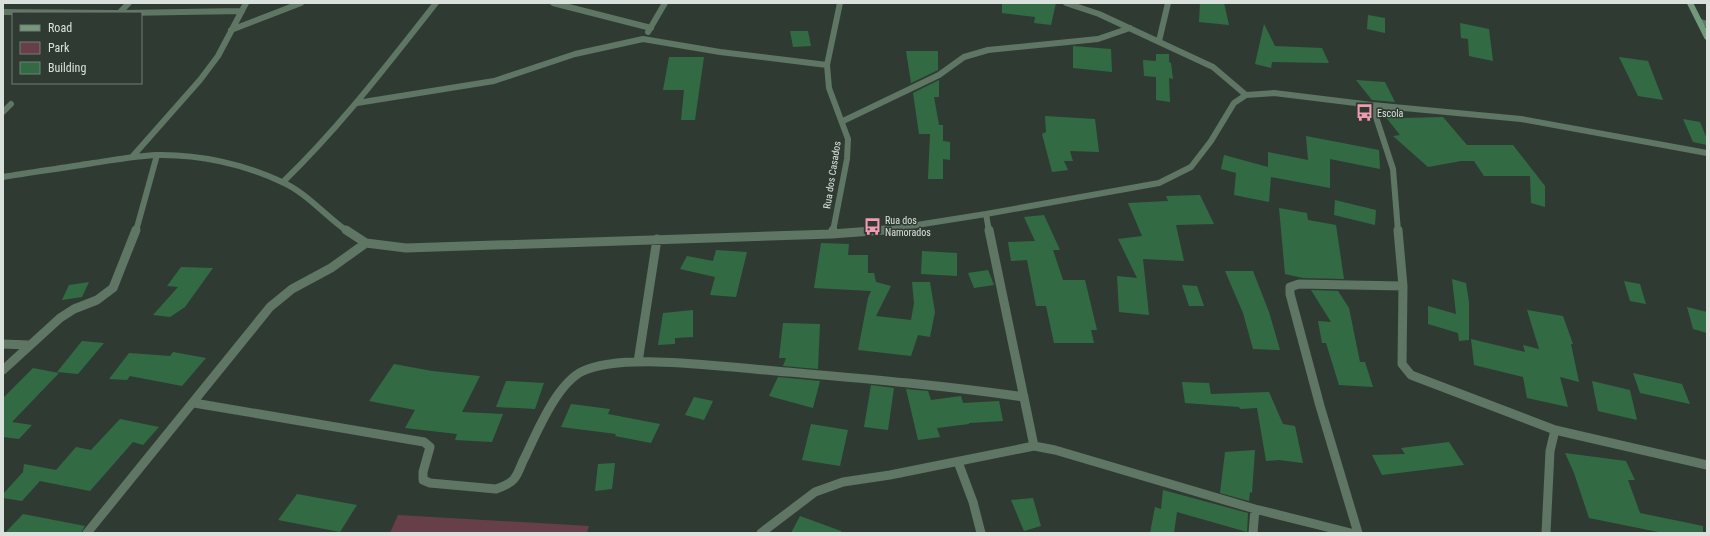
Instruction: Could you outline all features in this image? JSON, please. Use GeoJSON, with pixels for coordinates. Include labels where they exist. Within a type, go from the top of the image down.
{"type":"FeatureCollection","features":[{"type":"Feature","properties":{"kind":"main road"},"geometry":{"type":"LineString","coordinates":[[1690,3],[1704,23],[1707,37]]}},
{"type":"Feature","properties":{"kind":"street"},"geometry":{"type":"LineString","coordinates":[[119,12],[129,3]]}},
{"type":"Feature","properties":{"kind":"street"},"geometry":{"type":"LineString","coordinates":[[132,157],[200,80],[218,56],[246,3]]}},
{"type":"Feature","properties":{"kind":"street"},"geometry":{"type":"LineString","coordinates":[[231,30],[301,3]]}},
{"type":"Feature","properties":{"kind":"street"},"geometry":{"type":"LineString","coordinates":[[283,182],[317,149],[357,103],[436,3]]}},
{"type":"Feature","properties":{"kind":"street"},"geometry":{"type":"LineString","coordinates":[[553,3],[651,28]]}},
{"type":"Feature","properties":{"kind":"street"},"geometry":{"type":"LineString","coordinates":[[642,39],[651,28],[665,3]]}},
{"type":"Feature","properties":{"kind":"street","name":"Rua dos Casados"},"geometry":{"type":"LineString","coordinates":[[832,234],[847,158],[848,139],[843,121],[834,105],[829,88],[827,64],[840,3]]}},
{"type":"Feature","properties":{"kind":"street"},"geometry":{"type":"LineString","coordinates":[[1066,3],[1130,28],[1213,67],[1246,95]]}},
{"type":"Feature","properties":{"kind":"street"},"geometry":{"type":"LineString","coordinates":[[1159,41],[1168,3]]}},
{"type":"Feature","properties":{"kind":"street"},"geometry":{"type":"LineString","coordinates":[[142,13],[242,11]]}},
{"type":"Feature","properties":{"kind":"street"},"geometry":{"type":"LineString","coordinates":[[843,121],[940,75],[964,57],[988,50],[1069,44],[1098,39],[1130,28]]}},
{"type":"Feature","properties":{"kind":"street"},"geometry":{"type":"LineString","coordinates":[[357,103],[494,81],[575,54],[642,39],[720,52],[827,64]]}},
{"type":"Feature","properties":{"kind":"street"},"geometry":{"type":"LineString","coordinates":[[3,177],[132,157],[157,155],[206,159],[232,164],[283,182],[312,201],[337,224],[366,243],[406,248],[832,234],[878,231],[986,214],[1159,182],[1191,167],[1234,104],[1246,95],[1274,93],[1372,105],[1521,119],[1707,152]]}},
{"type":"Feature","properties":{"kind":"street"},"geometry":{"type":"LineString","coordinates":[[3,112],[11,104]]}},
{"type":"Feature","properties":{"kind":"street"},"geometry":{"type":"LineString","coordinates":[[1372,105],[1393,169],[1403,286],[1402,364],[1411,375],[1555,430],[1707,465]]}},
{"type":"Feature","properties":{"kind":"street"},"geometry":{"type":"LineString","coordinates":[[3,370],[60,318],[74,309],[97,300],[113,288],[137,228],[157,155]]}},
{"type":"Feature","properties":{"kind":"street"},"geometry":{"type":"LineString","coordinates":[[986,214],[1034,446]]}},
{"type":"Feature","properties":{"kind":"street"},"geometry":{"type":"LineString","coordinates":[[638,362],[657,239]]}},
{"type":"Feature","properties":{"kind":"street"},"geometry":{"type":"LineString","coordinates":[[87,533],[194,403],[270,307],[292,289],[330,268],[366,243]]}},
{"type":"Feature","properties":{"kind":"street"},"geometry":{"type":"LineString","coordinates":[[1358,533],[1320,406],[1290,294],[1290,287],[1299,284],[1403,286]]}},
{"type":"Feature","properties":{"kind":"street"},"geometry":{"type":"LineString","coordinates":[[3,344],[29,345]]}},
{"type":"Feature","properties":{"kind":"street"},"geometry":{"type":"LineString","coordinates":[[194,403],[424,442],[430,447],[422,474],[423,480],[430,483],[496,489],[505,486],[514,479],[556,398],[569,380],[582,371],[609,364],[638,362],[715,365],[960,387],[1024,397]]}},
{"type":"Feature","properties":{"kind":"street"},"geometry":{"type":"LineString","coordinates":[[1546,533],[1550,451],[1555,430]]}},
{"type":"Feature","properties":{"kind":"street"},"geometry":{"type":"LineString","coordinates":[[761,533],[815,492],[843,482],[890,475],[1034,446],[1055,450],[1255,509],[1351,533]]}},
{"type":"Feature","properties":{"kind":"street"},"geometry":{"type":"LineString","coordinates":[[958,462],[973,502],[981,533]]}},
{"type":"Feature","properties":{"kind":"street"},"geometry":{"type":"LineString","coordinates":[[1253,533],[1255,509]]}},
{"type":"Feature","properties":{"kind":"green space"},"geometry":{"type":"Polygon","coordinates":[[[398,515],[589,526],[587,533],[390,533],[398,515]]]}},
{"type":"Feature","properties":{"kind":"building"},"geometry":{"type":"Polygon","coordinates":[[[1002,3],[1056,3],[1051,25],[1034,23],[1035,17],[1002,13],[1002,3]]]}},
{"type":"Feature","properties":{"kind":"building"},"geometry":{"type":"Polygon","coordinates":[[[1200,3],[1224,3],[1229,25],[1199,22],[1200,3]]]}},
{"type":"Feature","properties":{"kind":"building"},"geometry":{"type":"Polygon","coordinates":[[[1368,15],[1385,18],[1385,33],[1367,29],[1368,15]]]}},
{"type":"Feature","properties":{"kind":"building"},"geometry":{"type":"Polygon","coordinates":[[[1460,23],[1489,29],[1493,61],[1469,56],[1468,39],[1461,38],[1460,23]]]}},
{"type":"Feature","properties":{"kind":"building"},"geometry":{"type":"Polygon","coordinates":[[[1264,24],[1275,46],[1322,48],[1329,63],[1272,62],[1271,68],[1255,64],[1264,24]]]}},
{"type":"Feature","properties":{"kind":"building"},"geometry":{"type":"Polygon","coordinates":[[[790,31],[808,31],[811,46],[793,47],[790,31]]]}},
{"type":"Feature","properties":{"kind":"building"},"geometry":{"type":"Polygon","coordinates":[[[1073,46],[1111,49],[1112,72],[1073,68],[1073,46]]]}},
{"type":"Feature","properties":{"kind":"building"},"geometry":{"type":"Polygon","coordinates":[[[906,51],[938,51],[938,70],[911,83],[906,51]]]}},
{"type":"Feature","properties":{"kind":"building"},"geometry":{"type":"Polygon","coordinates":[[[1156,54],[1169,54],[1169,62],[1171,63],[1173,79],[1169,78],[1170,102],[1156,100],[1156,77],[1144,76],[1143,60],[1156,61],[1156,54]]]}},
{"type":"Feature","properties":{"kind":"building"},"geometry":{"type":"Polygon","coordinates":[[[669,57],[704,57],[695,120],[681,120],[684,90],[663,90],[669,57]]]}},
{"type":"Feature","properties":{"kind":"building"},"geometry":{"type":"Polygon","coordinates":[[[1619,57],[1648,61],[1663,100],[1638,96],[1619,57]]]}},
{"type":"Feature","properties":{"kind":"building"},"geometry":{"type":"Polygon","coordinates":[[[939,80],[939,97],[934,97],[939,125],[943,125],[943,141],[950,142],[950,160],[943,159],[943,179],[928,179],[930,134],[919,134],[913,93],[939,80]]]}},
{"type":"Feature","properties":{"kind":"building"},"geometry":{"type":"Polygon","coordinates":[[[1356,80],[1385,82],[1395,102],[1372,100],[1356,80]]]}},
{"type":"Feature","properties":{"kind":"building"},"geometry":{"type":"Polygon","coordinates":[[[1381,111],[1400,112],[1403,118],[1443,117],[1467,145],[1513,145],[1545,186],[1545,207],[1531,203],[1530,176],[1484,176],[1474,161],[1461,161],[1428,167],[1393,136],[1400,135],[1381,111]]]}},
{"type":"Feature","properties":{"kind":"building"},"geometry":{"type":"Polygon","coordinates":[[[1045,116],[1095,119],[1099,152],[1070,151],[1073,161],[1064,161],[1068,170],[1052,172],[1042,134],[1046,132],[1045,116]]]}},
{"type":"Feature","properties":{"kind":"building"},"geometry":{"type":"Polygon","coordinates":[[[1683,119],[1700,122],[1707,139],[1707,145],[1693,142],[1683,119]]]}},
{"type":"Feature","properties":{"kind":"building"},"geometry":{"type":"Polygon","coordinates":[[[1306,136],[1379,150],[1380,169],[1330,159],[1330,188],[1271,177],[1269,202],[1234,195],[1236,173],[1221,169],[1224,155],[1268,167],[1268,152],[1308,160],[1306,136]]]}},
{"type":"Feature","properties":{"kind":"building"},"geometry":{"type":"Polygon","coordinates":[[[1200,195],[1214,224],[1176,225],[1184,261],[1143,259],[1149,315],[1119,312],[1117,276],[1137,278],[1118,239],[1142,236],[1128,203],[1168,201],[1166,196],[1200,195]]]}},
{"type":"Feature","properties":{"kind":"building"},"geometry":{"type":"Polygon","coordinates":[[[1335,200],[1376,210],[1375,225],[1334,215],[1335,200]]]}},
{"type":"Feature","properties":{"kind":"building"},"geometry":{"type":"Polygon","coordinates":[[[1279,208],[1307,213],[1308,220],[1336,225],[1344,279],[1303,278],[1285,274],[1279,208]]]}},
{"type":"Feature","properties":{"kind":"building"},"geometry":{"type":"Polygon","coordinates":[[[1044,215],[1060,250],[1053,250],[1063,280],[1085,280],[1097,330],[1091,330],[1094,343],[1054,343],[1046,306],[1036,306],[1027,260],[1011,261],[1008,242],[1035,241],[1024,217],[1044,215]]]}},
{"type":"Feature","properties":{"kind":"building"},"geometry":{"type":"Polygon","coordinates":[[[821,243],[849,244],[848,255],[868,255],[868,273],[874,273],[876,282],[891,286],[876,316],[911,320],[914,303],[912,282],[930,282],[935,312],[930,337],[918,335],[911,356],[858,350],[868,298],[871,291],[814,288],[821,243]]]}},
{"type":"Feature","properties":{"kind":"building"},"geometry":{"type":"Polygon","coordinates":[[[716,250],[747,252],[736,297],[710,295],[715,277],[680,269],[687,256],[713,261],[716,250]]]}},
{"type":"Feature","properties":{"kind":"building"},"geometry":{"type":"Polygon","coordinates":[[[922,251],[957,253],[957,276],[921,274],[922,251]]]}},
{"type":"Feature","properties":{"kind":"building"},"geometry":{"type":"Polygon","coordinates":[[[181,267],[213,268],[185,307],[170,317],[153,315],[178,287],[167,286],[181,267]]]}},
{"type":"Feature","properties":{"kind":"building"},"geometry":{"type":"Polygon","coordinates":[[[988,270],[994,285],[974,288],[968,273],[988,270]]]}},
{"type":"Feature","properties":{"kind":"building"},"geometry":{"type":"Polygon","coordinates":[[[1225,271],[1253,271],[1269,312],[1280,350],[1253,349],[1243,313],[1225,271]]]}},
{"type":"Feature","properties":{"kind":"building"},"geometry":{"type":"Polygon","coordinates":[[[1452,279],[1466,283],[1469,302],[1469,340],[1459,341],[1458,333],[1428,324],[1428,306],[1456,314],[1452,279]]]}},
{"type":"Feature","properties":{"kind":"building"},"geometry":{"type":"Polygon","coordinates":[[[1624,281],[1640,284],[1646,304],[1630,301],[1624,281]]]}},
{"type":"Feature","properties":{"kind":"building"},"geometry":{"type":"Polygon","coordinates":[[[89,282],[82,297],[62,300],[69,285],[89,282]]]}},
{"type":"Feature","properties":{"kind":"building"},"geometry":{"type":"Polygon","coordinates":[[[1182,285],[1197,286],[1204,306],[1189,306],[1182,285]]]}},
{"type":"Feature","properties":{"kind":"building"},"geometry":{"type":"Polygon","coordinates":[[[1311,290],[1338,291],[1349,308],[1360,362],[1365,362],[1373,387],[1339,385],[1326,343],[1322,343],[1318,321],[1331,322],[1311,290]]]}},
{"type":"Feature","properties":{"kind":"building"},"geometry":{"type":"Polygon","coordinates":[[[1687,307],[1707,312],[1707,333],[1693,329],[1687,307]]]}},
{"type":"Feature","properties":{"kind":"building"},"geometry":{"type":"Polygon","coordinates":[[[693,310],[693,337],[675,338],[675,344],[658,345],[663,313],[693,310]]]}},
{"type":"Feature","properties":{"kind":"building"},"geometry":{"type":"Polygon","coordinates":[[[1527,310],[1563,316],[1573,344],[1571,344],[1579,382],[1560,377],[1568,407],[1527,398],[1523,377],[1474,365],[1471,339],[1525,352],[1523,345],[1539,349],[1527,310]]]}},
{"type":"Feature","properties":{"kind":"building"},"geometry":{"type":"Polygon","coordinates":[[[783,323],[820,324],[818,369],[783,366],[786,358],[779,358],[783,323]]]}},
{"type":"Feature","properties":{"kind":"building"},"geometry":{"type":"Polygon","coordinates":[[[82,341],[104,343],[78,374],[57,372],[82,341]]]}},
{"type":"Feature","properties":{"kind":"building"},"geometry":{"type":"Polygon","coordinates":[[[173,352],[206,358],[182,386],[130,376],[127,380],[109,379],[129,353],[170,356],[173,352]]]}},
{"type":"Feature","properties":{"kind":"building"},"geometry":{"type":"Polygon","coordinates":[[[394,364],[432,371],[480,376],[462,412],[503,414],[492,442],[455,440],[457,434],[405,428],[415,410],[369,401],[394,364]]]}},
{"type":"Feature","properties":{"kind":"building"},"geometry":{"type":"Polygon","coordinates":[[[33,368],[59,373],[12,422],[32,425],[19,439],[3,437],[3,398],[33,368]]]}},
{"type":"Feature","properties":{"kind":"building"},"geometry":{"type":"Polygon","coordinates":[[[1633,373],[1682,384],[1690,404],[1640,393],[1633,373]]]}},
{"type":"Feature","properties":{"kind":"building"},"geometry":{"type":"Polygon","coordinates":[[[778,377],[820,381],[813,408],[769,396],[778,377]]]}},
{"type":"Feature","properties":{"kind":"building"},"geometry":{"type":"Polygon","coordinates":[[[506,381],[544,383],[535,409],[496,407],[506,381]]]}},
{"type":"Feature","properties":{"kind":"building"},"geometry":{"type":"Polygon","coordinates":[[[1592,381],[1630,390],[1637,420],[1598,411],[1592,381]]]}},
{"type":"Feature","properties":{"kind":"building"},"geometry":{"type":"Polygon","coordinates":[[[1182,382],[1209,383],[1211,394],[1269,392],[1283,424],[1295,426],[1303,463],[1279,460],[1266,461],[1257,408],[1240,409],[1239,407],[1185,403],[1182,382]]]}},
{"type":"Feature","properties":{"kind":"building"},"geometry":{"type":"Polygon","coordinates":[[[871,385],[894,388],[888,430],[864,427],[871,385]]]}},
{"type":"Feature","properties":{"kind":"building"},"geometry":{"type":"Polygon","coordinates":[[[906,389],[928,391],[931,400],[961,396],[963,403],[999,401],[1003,421],[969,423],[937,428],[940,437],[918,440],[906,389]]]}},
{"type":"Feature","properties":{"kind":"building"},"geometry":{"type":"Polygon","coordinates":[[[694,397],[713,401],[704,420],[685,415],[694,397]]]}},
{"type":"Feature","properties":{"kind":"building"},"geometry":{"type":"Polygon","coordinates":[[[571,404],[610,409],[608,414],[660,424],[651,443],[615,436],[616,434],[561,427],[571,404]]]}},
{"type":"Feature","properties":{"kind":"building"},"geometry":{"type":"Polygon","coordinates":[[[120,419],[159,427],[143,445],[133,442],[90,491],[40,481],[22,501],[3,498],[3,494],[23,472],[24,464],[56,470],[76,447],[91,450],[120,419]]]}},
{"type":"Feature","properties":{"kind":"building"},"geometry":{"type":"Polygon","coordinates":[[[811,424],[848,430],[840,466],[802,460],[811,424]]]}},
{"type":"Feature","properties":{"kind":"building"},"geometry":{"type":"Polygon","coordinates":[[[1449,442],[1464,465],[1382,475],[1372,455],[1405,454],[1401,448],[1449,442]]]}},
{"type":"Feature","properties":{"kind":"building"},"geometry":{"type":"Polygon","coordinates":[[[1255,450],[1252,493],[1250,492],[1249,501],[1220,493],[1225,452],[1255,450]]]}},
{"type":"Feature","properties":{"kind":"building"},"geometry":{"type":"Polygon","coordinates":[[[1565,453],[1626,461],[1635,480],[1628,480],[1640,513],[1703,526],[1703,533],[1663,533],[1589,518],[1574,473],[1565,453]]]}},
{"type":"Feature","properties":{"kind":"building"},"geometry":{"type":"Polygon","coordinates":[[[615,463],[612,489],[595,491],[598,464],[615,463]]]}},
{"type":"Feature","properties":{"kind":"building"},"geometry":{"type":"Polygon","coordinates":[[[1163,490],[1248,513],[1247,532],[1177,512],[1174,533],[1150,533],[1155,507],[1161,509],[1163,490]]]}},
{"type":"Feature","properties":{"kind":"building"},"geometry":{"type":"Polygon","coordinates":[[[297,494],[357,505],[340,532],[278,520],[297,494]]]}},
{"type":"Feature","properties":{"kind":"building"},"geometry":{"type":"Polygon","coordinates":[[[1033,498],[1041,526],[1024,531],[1011,500],[1033,498]]]}},
{"type":"Feature","properties":{"kind":"building"},"geometry":{"type":"Polygon","coordinates":[[[23,514],[85,526],[81,533],[5,533],[23,514]]]}},
{"type":"Feature","properties":{"kind":"building"},"geometry":{"type":"Polygon","coordinates":[[[800,516],[841,531],[841,533],[791,533],[800,516]]]}},
{"type":"Feature","properties":{"kind":"place","name":"Escola"},"geometry":{"type":"Point","coordinates":[1364,113]}},
{"type":"Feature","properties":{"kind":"place","name":"Rua dos Namorados"},"geometry":{"type":"Point","coordinates":[872,226]}}]}
